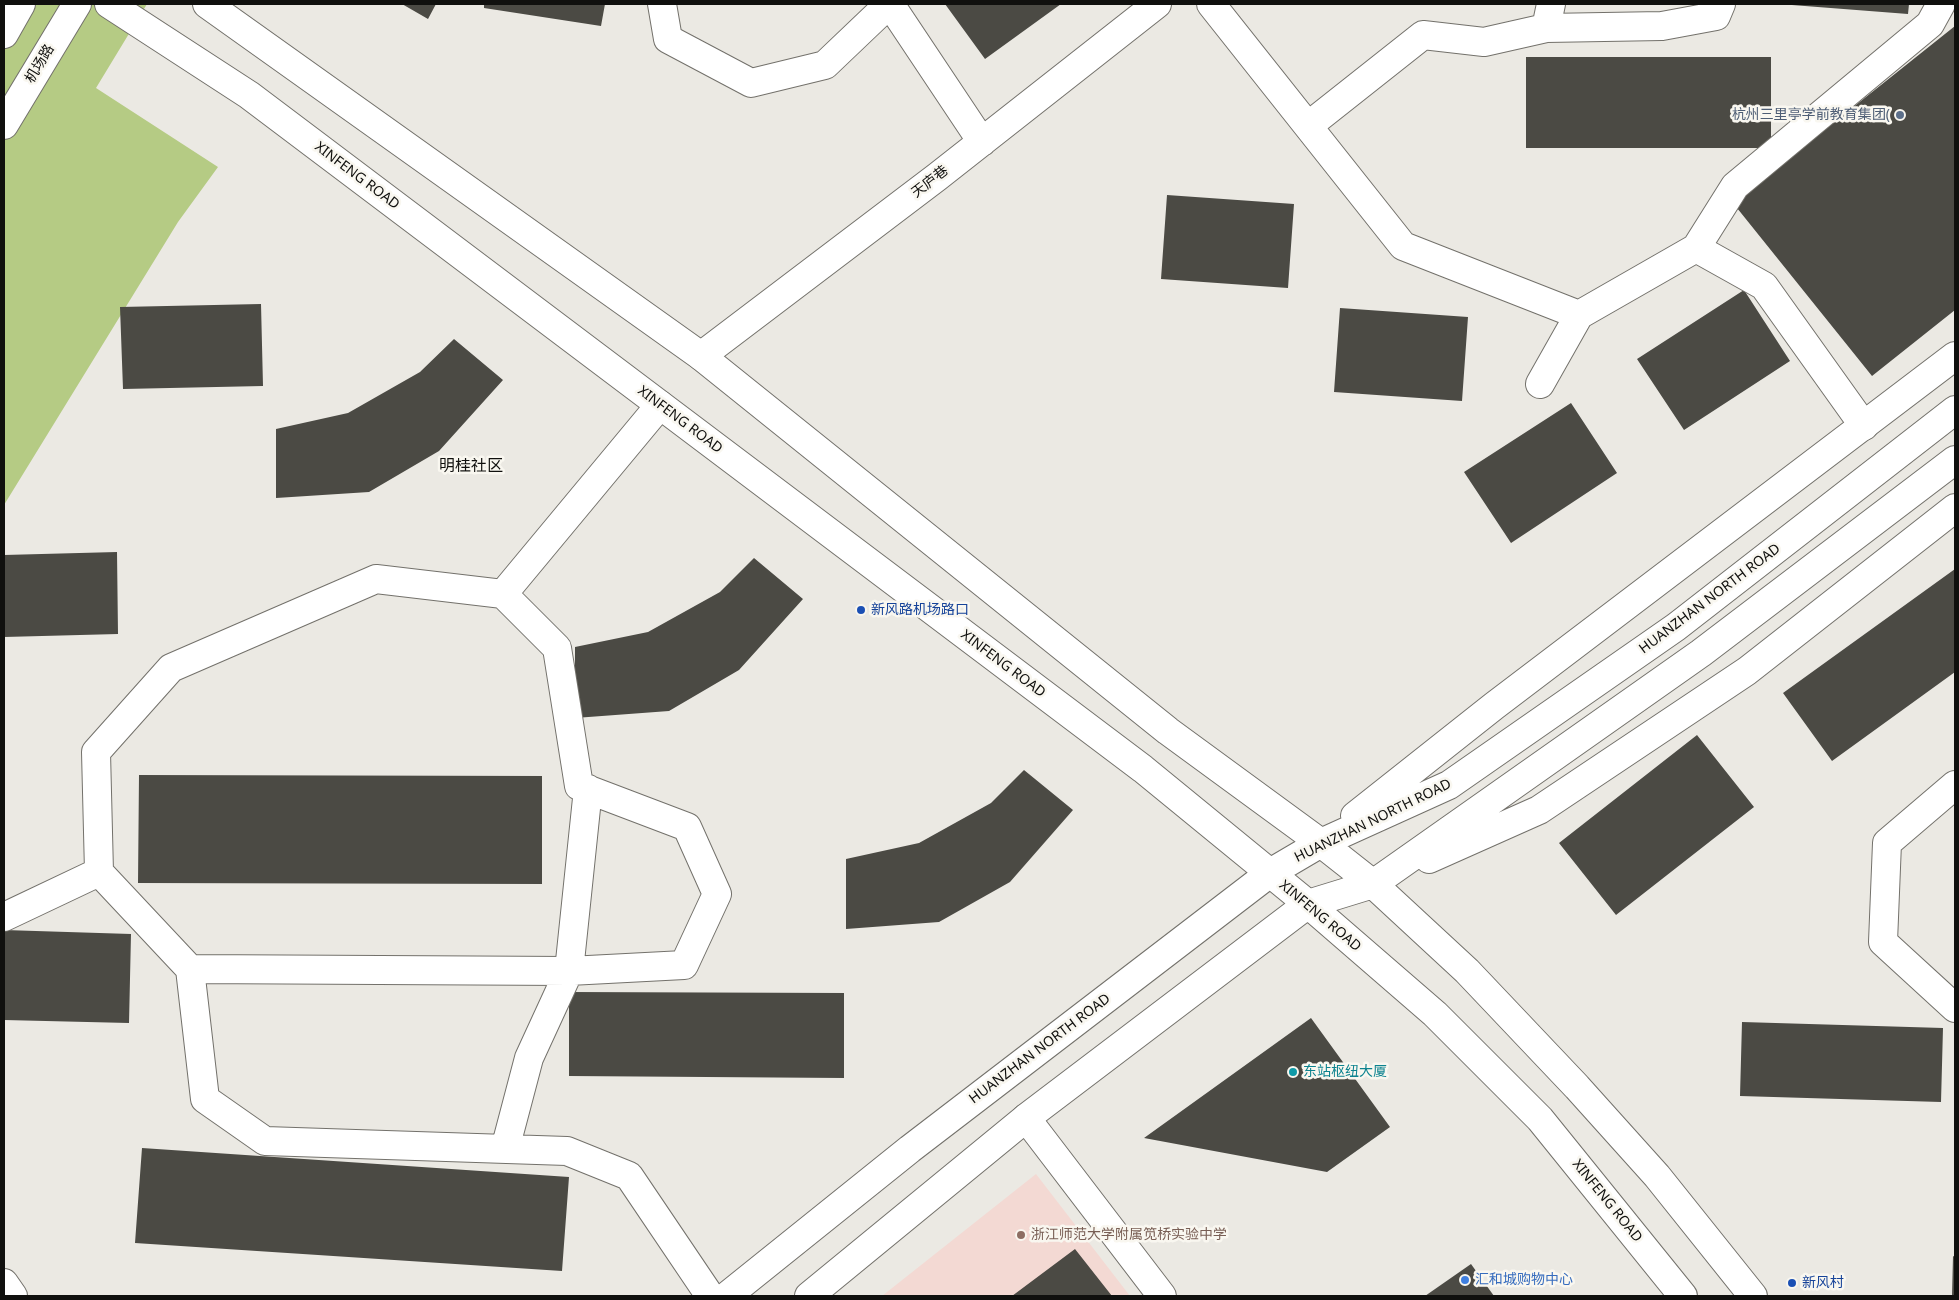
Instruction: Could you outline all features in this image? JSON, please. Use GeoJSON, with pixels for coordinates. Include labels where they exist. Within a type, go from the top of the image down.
{"type":"FeatureCollection","features":[{"type":"Feature","properties":{"kind":"street"},"geometry":{"type":"LineString","coordinates":[[4,34],[21,4]]}},
{"type":"Feature","properties":{"kind":"street","name":"机场路"},"geometry":{"type":"LineString","coordinates":[[4,125],[77,4]]}},
{"type":"Feature","properties":{"kind":"street","name":"XINFENG ROAD"},"geometry":{"type":"LineString","coordinates":[[108,4],[249,95],[1143,769],[1308,904],[1435,1014],[1540,1119],[1683,1296]]}},
{"type":"Feature","properties":{"kind":"street"},"geometry":{"type":"LineString","coordinates":[[207,4],[701,356],[1168,732],[1321,843],[1373,884],[1467,971],[1577,1087],[1657,1176],[1753,1296]]}},
{"type":"Feature","properties":{"kind":"street"},"geometry":{"type":"LineString","coordinates":[[662,4],[668,39],[751,83],[825,65],[889,4],[982,142]]}},
{"type":"Feature","properties":{"kind":"street","name":"天庐巷"},"geometry":{"type":"LineString","coordinates":[[701,356],[982,142],[1157,4]]}},
{"type":"Feature","properties":{"kind":"street"},"geometry":{"type":"LineString","coordinates":[[1211,4],[1404,246],[1579,315]]}},
{"type":"Feature","properties":{"kind":"street"},"geometry":{"type":"LineString","coordinates":[[1308,126],[1423,35],[1484,42],[1549,16],[1662,26],[1716,16],[1721,4]]}},
{"type":"Feature","properties":{"kind":"street"},"geometry":{"type":"LineString","coordinates":[[1540,384],[1579,315],[1696,248],[1735,186],[1930,24],[1941,4]]}},
{"type":"Feature","properties":{"kind":"street"},"geometry":{"type":"LineString","coordinates":[[1696,248],[1764,286],[1864,426]]}},
{"type":"Feature","properties":{"kind":"street"},"geometry":{"type":"LineString","coordinates":[[1321,843],[1494,706],[1955,356]]}},
{"type":"Feature","properties":{"kind":"street"},"geometry":{"type":"LineString","coordinates":[[502,594],[660,405]]}},
{"type":"Feature","properties":{"kind":"street","name":"HUANZHAN NORTH ROAD"},"geometry":{"type":"LineString","coordinates":[[727,1296],[910,1149],[1270,874],[1321,843],[1449,785],[1676,627],[1955,410]]}},
{"type":"Feature","properties":{"kind":"street"},"geometry":{"type":"LineString","coordinates":[[1373,884],[1701,653],[1955,460]]}},
{"type":"Feature","properties":{"kind":"street"},"geometry":{"type":"LineString","coordinates":[[809,1296],[1026,1118],[1308,904],[1373,884],[1539,810],[1747,671],[1955,508]]}},
{"type":"Feature","properties":{"kind":"street"},"geometry":{"type":"LineString","coordinates":[[190,969],[570,971],[684,965],[717,894],[687,827],[579,786],[557,648],[502,594],[376,579],[171,668],[96,752],[99,872],[190,969],[205,1099],[265,1141],[567,1151],[628,1176],[710,1296]]}},
{"type":"Feature","properties":{"kind":"street"},"geometry":{"type":"LineString","coordinates":[[1955,785],[1887,843],[1883,942],[1955,1008]]}},
{"type":"Feature","properties":{"kind":"street"},"geometry":{"type":"LineString","coordinates":[[505,1149],[529,1058],[570,971],[588,790]]}},
{"type":"Feature","properties":{"kind":"street"},"geometry":{"type":"LineString","coordinates":[[4,917],[99,872]]}},
{"type":"Feature","properties":{"kind":"street"},"geometry":{"type":"LineString","coordinates":[[1026,1118],[1162,1296]]}},
{"type":"Feature","properties":{"kind":"street"},"geometry":{"type":"LineString","coordinates":[[4,1283],[13,1296]]}},
{"type":"Feature","properties":{"kind":"shaded area","name":"浙江师范大学附属笕桥实验中学"},"geometry":{"type":"Polygon","coordinates":[[[1036,1174],[1130,1296],[882,1296],[1036,1174]]]}},
{"type":"Feature","properties":{"kind":"green space"},"geometry":{"type":"Polygon","coordinates":[[[4,4],[147,4],[96,88],[218,167],[178,222],[4,505],[4,4]]]}},
{"type":"Feature","properties":{"kind":"building"},"geometry":{"type":"Polygon","coordinates":[[[402,4],[436,4],[428,19],[402,4]]]}},
{"type":"Feature","properties":{"kind":"building"},"geometry":{"type":"Polygon","coordinates":[[[484,4],[605,4],[601,26],[484,8],[484,4]]]}},
{"type":"Feature","properties":{"kind":"building"},"geometry":{"type":"Polygon","coordinates":[[[945,4],[1061,4],[985,59],[945,4]]]}},
{"type":"Feature","properties":{"kind":"building"},"geometry":{"type":"Polygon","coordinates":[[[1779,4],[1909,4],[1908,14],[1779,4]]]}},
{"type":"Feature","properties":{"kind":"building","name":"杭州三里亭学前教育集团("},"geometry":{"type":"Polygon","coordinates":[[[1955,26],[1955,310],[1872,376],[1733,203],[1955,26]]]}},
{"type":"Feature","properties":{"kind":"building"},"geometry":{"type":"Polygon","coordinates":[[[1526,57],[1771,57],[1771,148],[1526,148],[1526,57]]]}},
{"type":"Feature","properties":{"kind":"building"},"geometry":{"type":"Polygon","coordinates":[[[1167,195],[1294,204],[1288,288],[1161,279],[1167,195]]]}},
{"type":"Feature","properties":{"kind":"building"},"geometry":{"type":"Polygon","coordinates":[[[1744,290],[1790,361],[1684,430],[1637,359],[1744,290]]]}},
{"type":"Feature","properties":{"kind":"building"},"geometry":{"type":"Polygon","coordinates":[[[261,304],[263,386],[123,389],[120,307],[261,304]]]}},
{"type":"Feature","properties":{"kind":"building"},"geometry":{"type":"Polygon","coordinates":[[[1340,308],[1468,317],[1462,401],[1334,392],[1340,308]]]}},
{"type":"Feature","properties":{"kind":"building"},"geometry":{"type":"Polygon","coordinates":[[[454,339],[503,380],[439,451],[369,492],[276,498],[276,429],[348,413],[420,372],[454,339]]]}},
{"type":"Feature","properties":{"kind":"building"},"geometry":{"type":"Polygon","coordinates":[[[1571,403],[1617,473],[1511,543],[1464,472],[1571,403]]]}},
{"type":"Feature","properties":{"kind":"building"},"geometry":{"type":"Polygon","coordinates":[[[117,552],[118,634],[4,637],[4,555],[117,552]]]}},
{"type":"Feature","properties":{"kind":"building"},"geometry":{"type":"Polygon","coordinates":[[[754,558],[803,599],[739,670],[669,711],[575,718],[575,647],[648,632],[720,592],[754,558]]]}},
{"type":"Feature","properties":{"kind":"building"},"geometry":{"type":"Polygon","coordinates":[[[1955,569],[1955,672],[1832,761],[1783,693],[1955,569]]]}},
{"type":"Feature","properties":{"kind":"building"},"geometry":{"type":"Polygon","coordinates":[[[1697,735],[1754,807],[1616,915],[1559,843],[1697,735]]]}},
{"type":"Feature","properties":{"kind":"building"},"geometry":{"type":"Polygon","coordinates":[[[1024,770],[1073,810],[1010,882],[939,922],[846,929],[846,859],[919,843],[991,803],[1024,770]]]}},
{"type":"Feature","properties":{"kind":"building"},"geometry":{"type":"Polygon","coordinates":[[[139,775],[542,776],[542,884],[138,883],[139,775]]]}},
{"type":"Feature","properties":{"kind":"building"},"geometry":{"type":"Polygon","coordinates":[[[4,930],[131,934],[129,1023],[4,1020],[4,930]]]}},
{"type":"Feature","properties":{"kind":"building"},"geometry":{"type":"Polygon","coordinates":[[[569,992],[844,993],[844,1078],[569,1076],[569,992]]]}},
{"type":"Feature","properties":{"kind":"building","name":"东站枢纽大厦"},"geometry":{"type":"Polygon","coordinates":[[[1311,1018],[1390,1127],[1327,1172],[1144,1138],[1311,1018]]]}},
{"type":"Feature","properties":{"kind":"building"},"geometry":{"type":"Polygon","coordinates":[[[1742,1022],[1943,1028],[1941,1102],[1740,1096],[1742,1022]]]}},
{"type":"Feature","properties":{"kind":"building"},"geometry":{"type":"Polygon","coordinates":[[[142,1148],[569,1177],[562,1271],[135,1243],[142,1148]]]}},
{"type":"Feature","properties":{"kind":"building"},"geometry":{"type":"Polygon","coordinates":[[[1075,1249],[1112,1296],[1012,1296],[1075,1249]]]}},
{"type":"Feature","properties":{"kind":"building"},"geometry":{"type":"Polygon","coordinates":[[[1953,1256],[1955,1257],[1955,1296],[1952,1296],[1953,1256]]]}},
{"type":"Feature","properties":{"kind":"building","name":"汇和城购物中心"},"geometry":{"type":"Polygon","coordinates":[[[1471,1264],[1494,1296],[1425,1296],[1471,1264]]]}},
{"type":"Feature","properties":{"kind":"place","name":"杭州三里亭学前教育集团("},"geometry":{"type":"Point","coordinates":[1900,115]}},
{"type":"Feature","properties":{"kind":"place","name":"新风路机场路口"},"geometry":{"type":"Point","coordinates":[861,610]}},
{"type":"Feature","properties":{"kind":"place","name":"东站枢纽大厦"},"geometry":{"type":"Point","coordinates":[1293,1072]}},
{"type":"Feature","properties":{"kind":"place","name":"浙江师范大学附属笕桥实验中学"},"geometry":{"type":"Point","coordinates":[1021,1235]}},
{"type":"Feature","properties":{"kind":"place","name":"汇和城购物中心"},"geometry":{"type":"Point","coordinates":[1465,1280]}},
{"type":"Feature","properties":{"kind":"place","name":"新风村"},"geometry":{"type":"Point","coordinates":[1792,1283]}},
{"type":"Feature","properties":{"kind":"district","name":"明桂社区"},"geometry":{"type":"Point","coordinates":[471,466]}}]}
